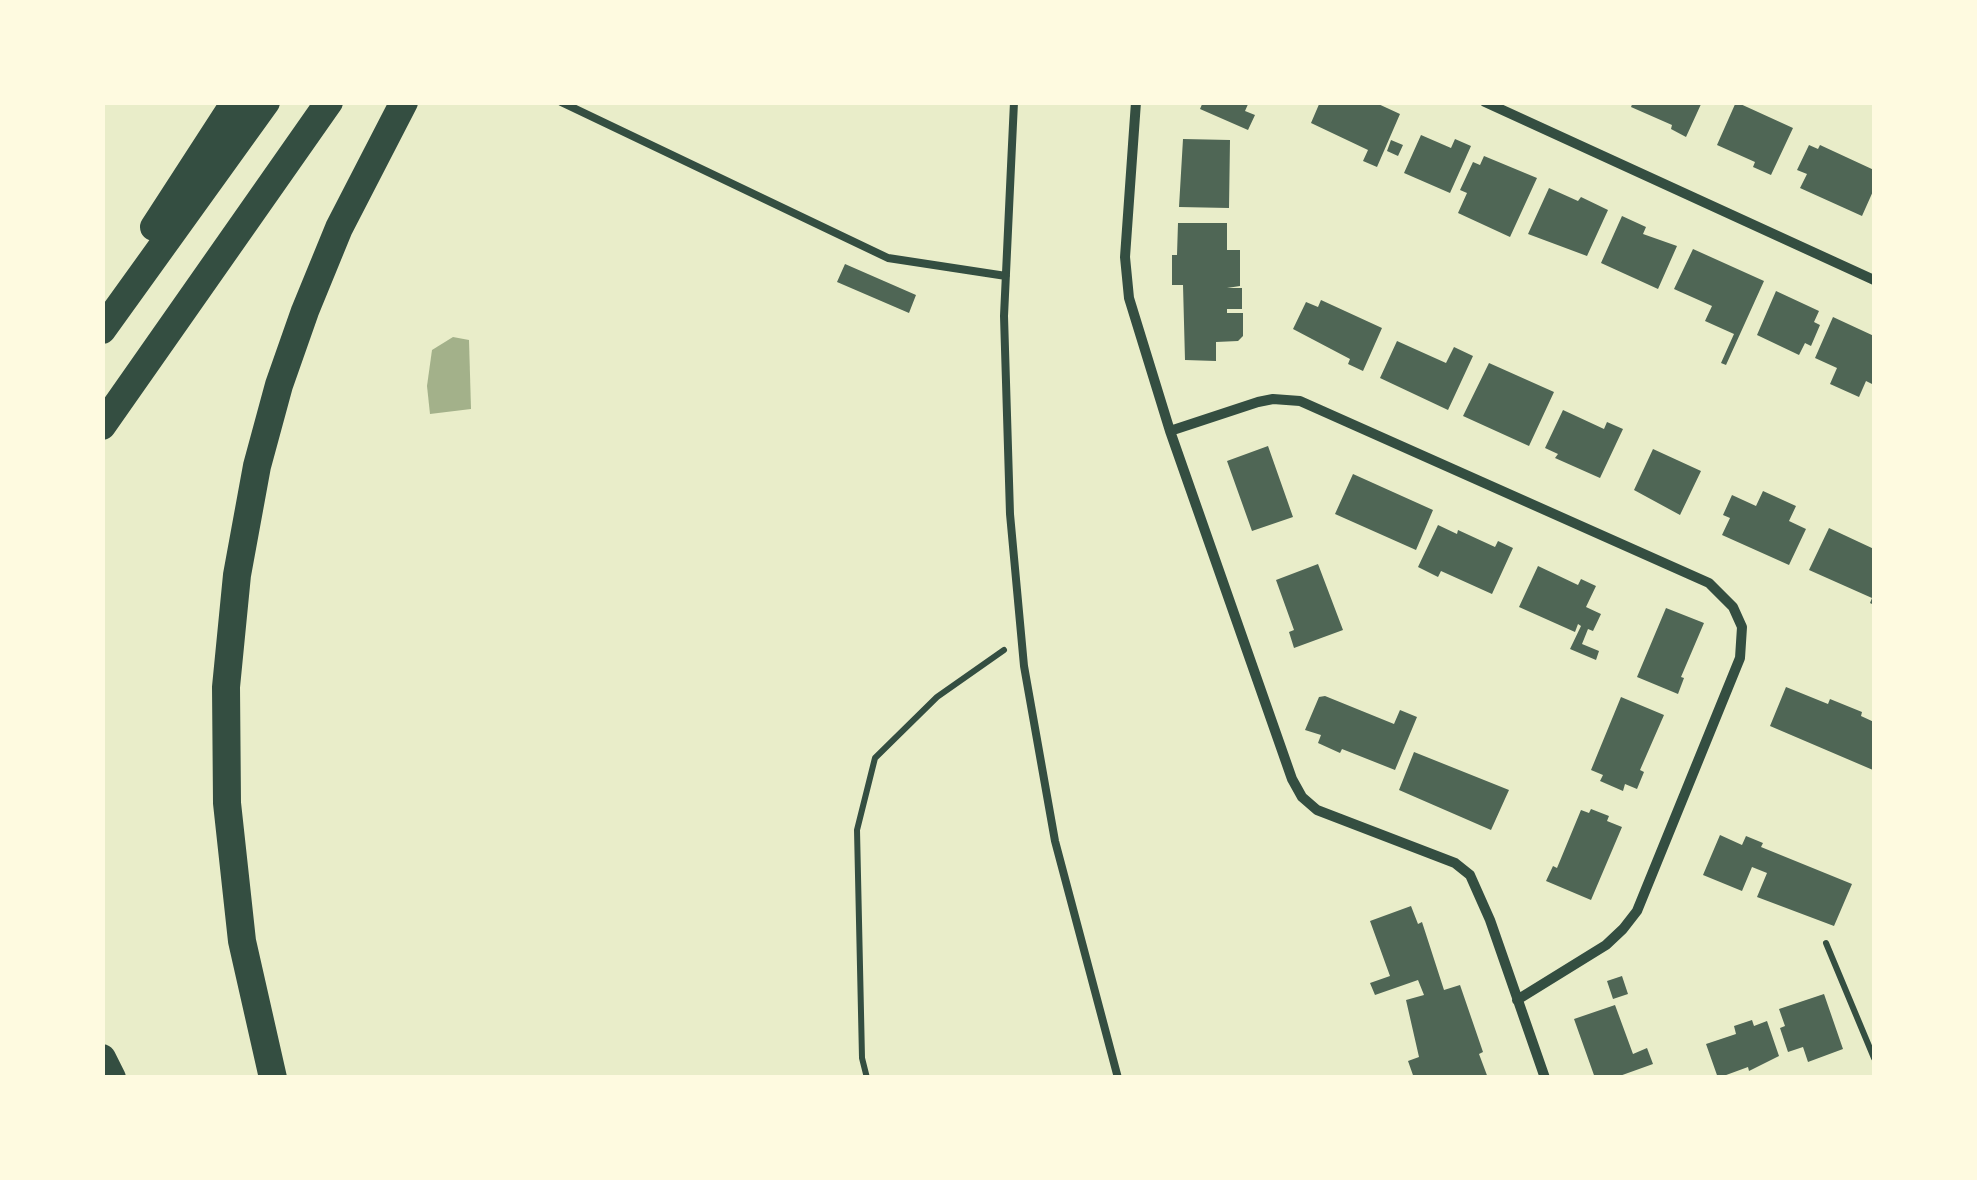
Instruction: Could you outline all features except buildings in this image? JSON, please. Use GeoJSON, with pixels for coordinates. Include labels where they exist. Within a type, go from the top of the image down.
{"type":"FeatureCollection","features":[{"type":"Feature","properties":{"kind":"highway"},"geometry":{"type":"LineString","coordinates":[[102,308],[235,102]]}},
{"type":"Feature","properties":{"kind":"highway"},"geometry":{"type":"LineString","coordinates":[[102,330],[266,102]]}},
{"type":"Feature","properties":{"kind":"highway"},"geometry":{"type":"LineString","coordinates":[[102,426],[329,102]]}},
{"type":"Feature","properties":{"kind":"highway"},"geometry":{"type":"LineString","coordinates":[[273,1078],[242,940],[226,803],[226,687],[238,575],[256,466],[304,311],[339,228],[404,102]]}},
{"type":"Feature","properties":{"kind":"highway"},"geometry":{"type":"LineString","coordinates":[[102,1058],[112,1078]]}},
{"type":"Feature","properties":{"kind":"street"},"geometry":{"type":"LineString","coordinates":[[1136,102],[1126,284],[1170,431],[1292,779],[1302,797],[1317,810],[1463,868],[1480,895],[1544,1078]]}},
{"type":"Feature","properties":{"kind":"street"},"geometry":{"type":"LineString","coordinates":[[1486,102],[1874,280]]}},
{"type":"Feature","properties":{"kind":"street"},"geometry":{"type":"LineString","coordinates":[[1170,431],[1242,406],[1273,399],[1300,401],[1708,583],[1734,607],[1742,627],[1740,658],[1637,910],[1614,938],[1517,1000]]}},
{"type":"Feature","properties":{"kind":"lane"},"geometry":{"type":"LineString","coordinates":[[561,102],[888,258],[1006,276]]}},
{"type":"Feature","properties":{"kind":"lane"},"geometry":{"type":"LineString","coordinates":[[1014,102],[1004,316],[1010,514],[1021,638],[1055,842],[1118,1078]]}},
{"type":"Feature","properties":{"kind":"path"},"geometry":{"type":"LineString","coordinates":[[866,1078],[862,1058],[858,830],[875,758],[938,697],[1021,638]]}},
{"type":"Feature","properties":{"kind":"path"},"geometry":{"type":"LineString","coordinates":[[1826,943],[1874,1058]]}},
{"type":"Feature","properties":{"kind":"shaded area"},"geometry":{"type":"Polygon","coordinates":[[[453,337],[469,340],[471,409],[430,414],[427,386],[432,350],[453,337]]]}}]}
